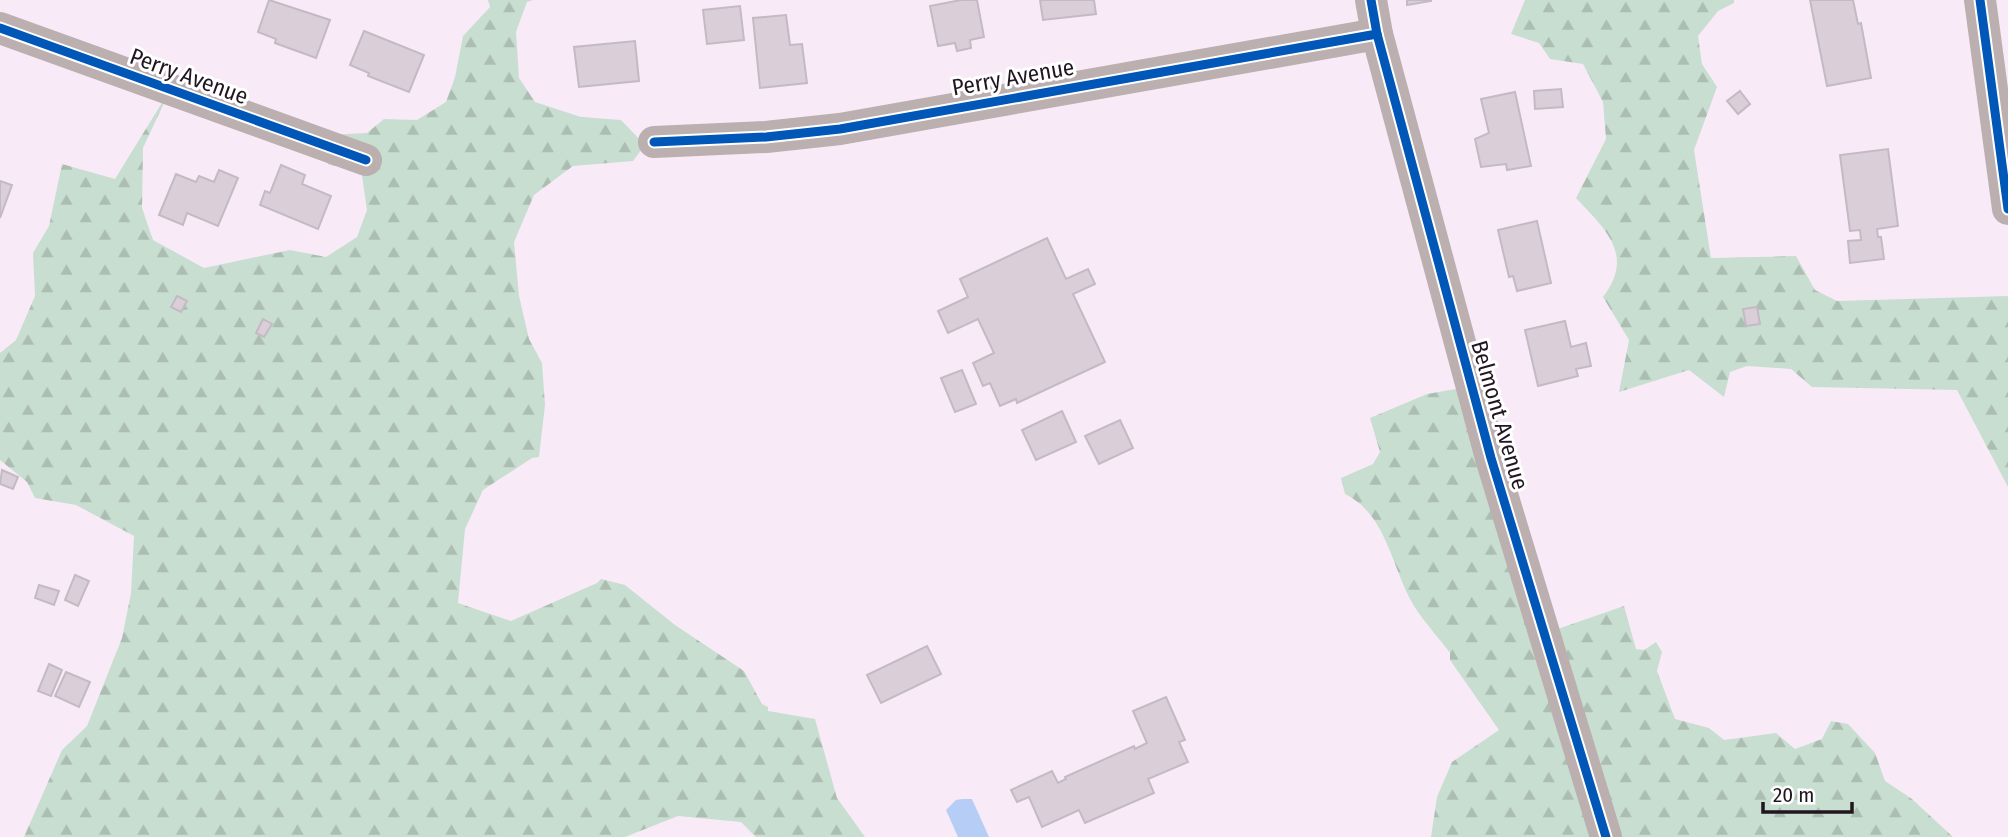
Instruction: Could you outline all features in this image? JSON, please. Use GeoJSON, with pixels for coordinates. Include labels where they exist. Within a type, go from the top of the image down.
{"type":"FeatureCollection","features":[{"type":"Feature","properties":{"kind":"street","name":"Belmont Avenue"},"geometry":{"type":"LineString","coordinates":[[1371,0],[1377,34],[1491,458],[1606,837]]}},
{"type":"Feature","properties":{"kind":"street"},"geometry":{"type":"LineString","coordinates":[[1980,0],[2008,209]]}},
{"type":"Feature","properties":{"kind":"street","name":"Perry Avenue"},"geometry":{"type":"LineString","coordinates":[[0,28],[366,160]]}},
{"type":"Feature","properties":{"kind":"street","name":"Perry Avenue"},"geometry":{"type":"LineString","coordinates":[[654,142],[766,137],[840,129],[1377,34]]}},
{"type":"Feature","properties":{"kind":"green space"},"geometry":{"type":"Polygon","coordinates":[[[488,0],[533,0],[527,2],[516,32],[519,78],[535,102],[581,117],[621,120],[645,145],[633,161],[573,166],[534,195],[514,242],[519,296],[529,339],[542,363],[545,405],[539,457],[532,458],[483,490],[465,529],[458,603],[511,621],[601,579],[625,585],[675,625],[744,671],[768,711],[815,719],[837,798],[865,837],[756,837],[741,822],[678,816],[625,837],[24,837],[62,750],[87,726],[122,638],[131,593],[134,536],[76,505],[35,498],[27,482],[0,460],[0,353],[16,340],[35,296],[33,253],[49,226],[62,164],[115,179],[171,88],[143,148],[142,208],[153,240],[204,268],[290,250],[326,257],[357,237],[367,210],[361,169],[329,165],[305,138],[367,133],[384,119],[417,120],[446,102],[455,77],[463,36],[490,7],[488,0]]]}},
{"type":"Feature","properties":{"kind":"green space"},"geometry":{"type":"Polygon","coordinates":[[[1525,0],[1734,0],[1734,3],[1718,11],[1698,36],[1702,64],[1717,87],[1694,150],[1711,258],[1796,256],[1815,290],[1837,301],[2008,296],[2008,487],[1957,390],[1812,387],[1791,369],[1747,366],[1730,372],[1724,397],[1689,370],[1619,392],[1629,340],[1603,297],[1612,282],[1616,256],[1606,232],[1576,198],[1606,139],[1603,102],[1583,64],[1550,59],[1539,43],[1511,34],[1525,0]]]}},
{"type":"Feature","properties":{"kind":"green space"},"geometry":{"type":"Polygon","coordinates":[[[1473,386],[1549,632],[1624,606],[1636,649],[1644,650],[1656,642],[1662,652],[1657,671],[1675,719],[1709,728],[1724,740],[1776,733],[1795,749],[1822,739],[1831,721],[1848,724],[1875,753],[1885,781],[1912,799],[1953,837],[1431,837],[1437,797],[1452,762],[1499,730],[1450,660],[1450,653],[1413,604],[1378,525],[1358,502],[1345,494],[1341,478],[1373,464],[1380,452],[1370,418],[1427,394],[1473,386]]]}},
{"type":"Feature","properties":{"kind":"water"},"geometry":{"type":"Polygon","coordinates":[[[972,799],[989,837],[958,837],[946,810],[956,800],[972,799]]]}},
{"type":"Feature","properties":{"kind":"building"},"geometry":{"type":"Polygon","coordinates":[[[269,0],[330,20],[316,58],[275,43],[276,39],[258,32],[269,0]]]}},
{"type":"Feature","properties":{"kind":"building"},"geometry":{"type":"Polygon","coordinates":[[[977,0],[984,37],[970,40],[971,48],[957,51],[955,43],[938,46],[930,6],[977,0]]]}},
{"type":"Feature","properties":{"kind":"building"},"geometry":{"type":"Polygon","coordinates":[[[1040,0],[1094,0],[1096,14],[1043,20],[1040,0]]]}},
{"type":"Feature","properties":{"kind":"building"},"geometry":{"type":"Polygon","coordinates":[[[1407,0],[1431,0],[1431,1],[1407,5],[1407,0]]]}},
{"type":"Feature","properties":{"kind":"building"},"geometry":{"type":"Polygon","coordinates":[[[1810,0],[1853,0],[1858,24],[1861,23],[1871,78],[1827,86],[1810,0]]]}},
{"type":"Feature","properties":{"kind":"building"},"geometry":{"type":"Polygon","coordinates":[[[740,6],[744,40],[707,44],[703,10],[740,6]]]}},
{"type":"Feature","properties":{"kind":"building"},"geometry":{"type":"Polygon","coordinates":[[[786,15],[790,45],[802,44],[807,83],[760,88],[753,18],[786,15]]]}},
{"type":"Feature","properties":{"kind":"building"},"geometry":{"type":"Polygon","coordinates":[[[364,31],[424,55],[409,92],[368,76],[369,73],[350,65],[364,31]]]}},
{"type":"Feature","properties":{"kind":"building"},"geometry":{"type":"Polygon","coordinates":[[[635,41],[639,81],[579,87],[574,47],[635,41]]]}},
{"type":"Feature","properties":{"kind":"building"},"geometry":{"type":"Polygon","coordinates":[[[1561,89],[1563,107],[1535,109],[1534,91],[1561,89]]]}},
{"type":"Feature","properties":{"kind":"building"},"geometry":{"type":"Polygon","coordinates":[[[1740,91],[1750,104],[1738,114],[1727,101],[1740,91]]]}},
{"type":"Feature","properties":{"kind":"building"},"geometry":{"type":"Polygon","coordinates":[[[1515,92],[1531,166],[1507,170],[1506,164],[1481,167],[1475,139],[1489,133],[1481,99],[1515,92]]]}},
{"type":"Feature","properties":{"kind":"building"},"geometry":{"type":"Polygon","coordinates":[[[1888,149],[1898,226],[1877,229],[1884,259],[1850,263],[1848,241],[1861,240],[1860,230],[1850,231],[1840,155],[1888,149]]]}},
{"type":"Feature","properties":{"kind":"building"},"geometry":{"type":"Polygon","coordinates":[[[281,165],[305,175],[302,184],[331,196],[318,229],[260,205],[265,191],[270,193],[281,165]]]}},
{"type":"Feature","properties":{"kind":"building"},"geometry":{"type":"Polygon","coordinates":[[[219,170],[238,178],[218,226],[187,213],[183,225],[159,215],[176,174],[196,182],[199,176],[214,182],[219,170]]]}},
{"type":"Feature","properties":{"kind":"building"},"geometry":{"type":"Polygon","coordinates":[[[0,181],[12,185],[0,218],[0,181]]]}},
{"type":"Feature","properties":{"kind":"building"},"geometry":{"type":"Polygon","coordinates":[[[1537,221],[1551,283],[1517,291],[1513,276],[1509,277],[1498,230],[1537,221]]]}},
{"type":"Feature","properties":{"kind":"building"},"geometry":{"type":"Polygon","coordinates":[[[1047,238],[1066,279],[1088,269],[1095,284],[1073,294],[1105,362],[1017,403],[1016,399],[1000,406],[990,383],[983,386],[973,363],[994,353],[978,319],[948,333],[938,311],[968,297],[960,279],[1047,238]]]}},
{"type":"Feature","properties":{"kind":"building"},"geometry":{"type":"Polygon","coordinates":[[[177,296],[187,301],[181,312],[171,307],[177,296]]]}},
{"type":"Feature","properties":{"kind":"building"},"geometry":{"type":"Polygon","coordinates":[[[1757,307],[1760,324],[1746,326],[1743,309],[1757,307]]]}},
{"type":"Feature","properties":{"kind":"building"},"geometry":{"type":"Polygon","coordinates":[[[263,319],[272,324],[264,337],[256,333],[263,319]]]}},
{"type":"Feature","properties":{"kind":"building"},"geometry":{"type":"Polygon","coordinates":[[[1565,321],[1571,347],[1586,343],[1591,366],[1576,369],[1578,376],[1538,386],[1525,330],[1565,321]]]}},
{"type":"Feature","properties":{"kind":"building"},"geometry":{"type":"Polygon","coordinates":[[[962,370],[976,404],[955,412],[941,378],[962,370]]]}},
{"type":"Feature","properties":{"kind":"building"},"geometry":{"type":"Polygon","coordinates":[[[1062,411],[1076,442],[1036,460],[1022,430],[1062,411]]]}},
{"type":"Feature","properties":{"kind":"building"},"geometry":{"type":"Polygon","coordinates":[[[1120,420],[1133,448],[1099,464],[1085,436],[1120,420]]]}},
{"type":"Feature","properties":{"kind":"building"},"geometry":{"type":"Polygon","coordinates":[[[2,470],[18,477],[13,489],[0,484],[2,470]]]}},
{"type":"Feature","properties":{"kind":"building"},"geometry":{"type":"Polygon","coordinates":[[[75,575],[89,581],[78,606],[65,600],[75,575]]]}},
{"type":"Feature","properties":{"kind":"building"},"geometry":{"type":"Polygon","coordinates":[[[39,585],[59,591],[54,605],[35,598],[39,585]]]}},
{"type":"Feature","properties":{"kind":"building"},"geometry":{"type":"Polygon","coordinates":[[[927,646],[941,674],[881,703],[867,675],[927,646]]]}},
{"type":"Feature","properties":{"kind":"building"},"geometry":{"type":"Polygon","coordinates":[[[49,664],[62,670],[51,696],[38,691],[49,664]]]}},
{"type":"Feature","properties":{"kind":"building"},"geometry":{"type":"Polygon","coordinates":[[[66,672],[90,682],[79,707],[55,696],[66,672]]]}},
{"type":"Feature","properties":{"kind":"building"},"geometry":{"type":"Polygon","coordinates":[[[1166,697],[1185,740],[1179,742],[1188,762],[1148,779],[1154,793],[1085,823],[1079,810],[1042,827],[1029,797],[1017,802],[1011,790],[1052,771],[1058,783],[1066,779],[1065,777],[1134,746],[1135,749],[1147,743],[1133,711],[1166,697]]]}},
{"type":"Feature","properties":{"kind":"cycle path"},"geometry":{"type":"LineString","coordinates":[[1371,0],[1377,34],[1491,458],[1606,837]]}},
{"type":"Feature","properties":{"kind":"cycle path"},"geometry":{"type":"LineString","coordinates":[[1980,0],[2008,209]]}},
{"type":"Feature","properties":{"kind":"cycle path"},"geometry":{"type":"LineString","coordinates":[[0,28],[366,160]]}},
{"type":"Feature","properties":{"kind":"cycle path"},"geometry":{"type":"LineString","coordinates":[[654,142],[766,137],[840,129],[1377,34]]}}]}
